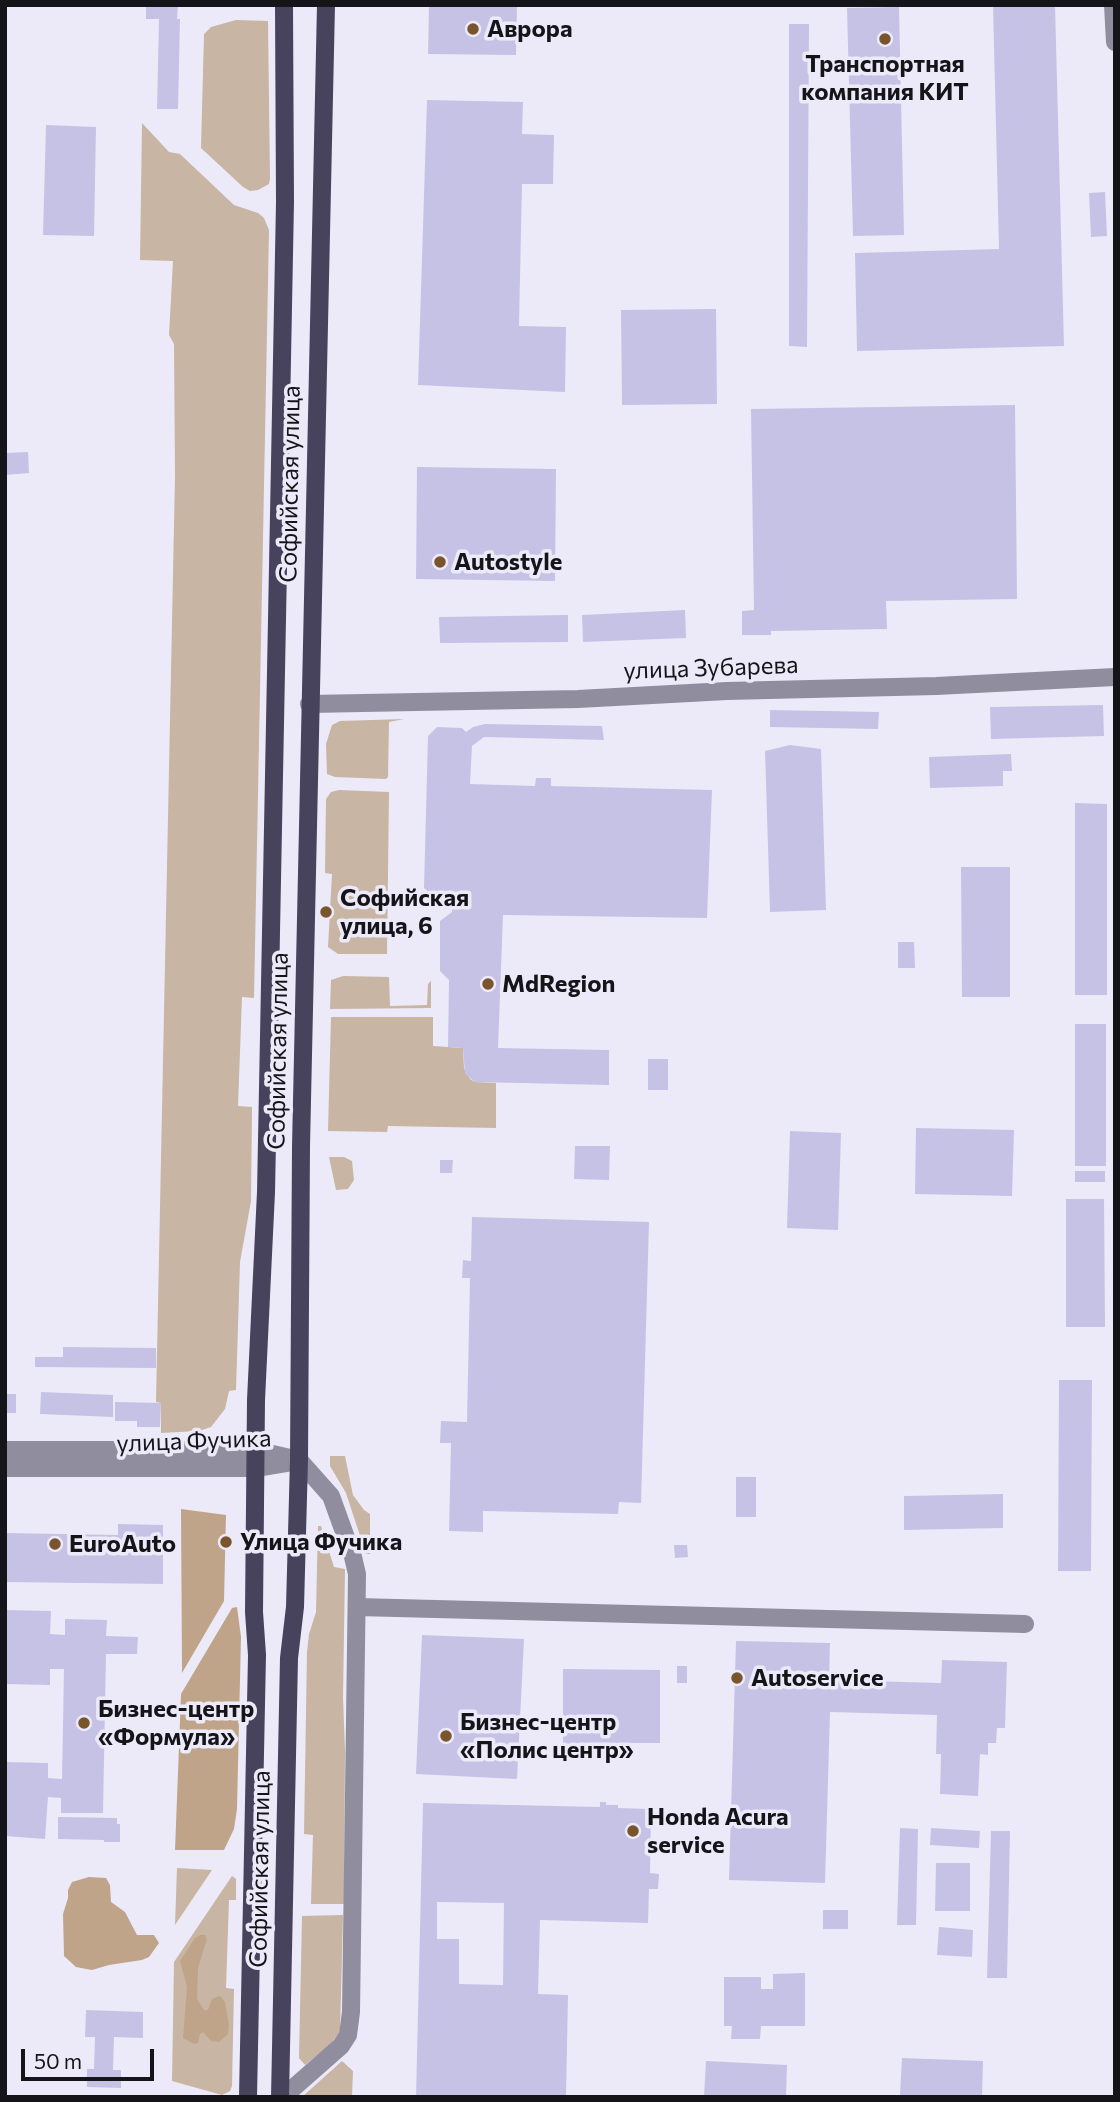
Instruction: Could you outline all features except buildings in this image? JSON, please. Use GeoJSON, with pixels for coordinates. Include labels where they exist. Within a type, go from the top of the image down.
{"type":"FeatureCollection","features":[{"type":"Feature","properties":{"kind":"main road","name":"Софийская улица"},"geometry":{"type":"LineString","coordinates":[[248,2097],[257,1655],[254,1612],[255,1450],[266,1178],[285,202],[284,5]]}},
{"type":"Feature","properties":{"kind":"main road","name":"Софийская улица"},"geometry":{"type":"LineString","coordinates":[[281,2097],[289,1658],[295,1607],[299,1461],[300,1198],[309,704],[326,5]]}},
{"type":"Feature","properties":{"kind":"street"},"geometry":{"type":"LineString","coordinates":[[1113,5],[1115,42]]}},
{"type":"Feature","properties":{"kind":"street","name":"улица Зубарева"},"geometry":{"type":"LineString","coordinates":[[309,704],[578,699],[1115,677]]}},
{"type":"Feature","properties":{"kind":"street","name":"улица Фучика"},"geometry":{"type":"LineString","coordinates":[[5,1450],[255,1450],[299,1461]]}},
{"type":"Feature","properties":{"kind":"street","name":"улица Фучика"},"geometry":{"type":"LineString","coordinates":[[5,1468],[256,1468],[299,1461]]}},
{"type":"Feature","properties":{"kind":"street"},"geometry":{"type":"LineString","coordinates":[[281,2097],[341,2046],[349,2027],[357,1574],[331,1496],[299,1461]]}},
{"type":"Feature","properties":{"kind":"street"},"geometry":{"type":"LineString","coordinates":[[358,1607],[1025,1624]]}},
{"type":"Feature","properties":{"kind":"shaded area"},"geometry":{"type":"Polygon","coordinates":[[[236,20],[268,21],[270,179],[269,184],[250,191],[201,148],[204,34],[211,27],[236,20]]]}},
{"type":"Feature","properties":{"kind":"shaded area"},"geometry":{"type":"Polygon","coordinates":[[[142,123],[169,152],[180,154],[234,205],[258,213],[264,218],[269,230],[254,998],[242,997],[238,1106],[252,1107],[251,1201],[240,1262],[236,1390],[229,1391],[225,1409],[211,1427],[199,1431],[161,1433],[161,1403],[156,1402],[175,476],[174,344],[169,335],[173,261],[140,260],[142,123]]]}},
{"type":"Feature","properties":{"kind":"shaded area"},"geometry":{"type":"Polygon","coordinates":[[[404,719],[389,722],[386,779],[335,777],[327,774],[326,744],[332,725],[340,721],[404,719]]]}},
{"type":"Feature","properties":{"kind":"shaded area"},"geometry":{"type":"Polygon","coordinates":[[[331,792],[389,792],[387,954],[338,954],[328,947],[332,874],[325,873],[326,799],[331,792]]]}},
{"type":"Feature","properties":{"kind":"shaded area"},"geometry":{"type":"Polygon","coordinates":[[[343,976],[389,977],[390,1006],[427,1005],[428,984],[431,981],[431,1008],[330,1009],[331,980],[343,976]]]}},
{"type":"Feature","properties":{"kind":"shaded area"},"geometry":{"type":"Polygon","coordinates":[[[331,1017],[433,1017],[433,1046],[463,1048],[464,1068],[470,1079],[475,1082],[496,1083],[496,1128],[388,1126],[387,1132],[328,1131],[331,1017]]]}},
{"type":"Feature","properties":{"kind":"shaded area"},"geometry":{"type":"Polygon","coordinates":[[[329,1157],[344,1157],[352,1161],[354,1180],[348,1189],[336,1190],[329,1157]]]}},
{"type":"Feature","properties":{"kind":"shaded area"},"geometry":{"type":"Polygon","coordinates":[[[330,1456],[345,1456],[353,1495],[370,1514],[370,1554],[366,1554],[346,1493],[330,1466],[330,1456]]]}},
{"type":"Feature","properties":{"kind":"shaded area"},"geometry":{"type":"Polygon","coordinates":[[[181,1509],[226,1515],[224,1601],[182,1673],[181,1509]]]}},
{"type":"Feature","properties":{"kind":"shaded area"},"geometry":{"type":"Polygon","coordinates":[[[318,1526],[321,1526],[334,1567],[345,1569],[344,1904],[311,1904],[313,1835],[304,1834],[307,1652],[316,1612],[318,1526]]]}},
{"type":"Feature","properties":{"kind":"shaded area"},"geometry":{"type":"Polygon","coordinates":[[[237,1607],[241,1637],[237,1809],[234,1829],[224,1850],[175,1850],[181,1694],[232,1608],[237,1607]]]}},
{"type":"Feature","properties":{"kind":"shaded area"},"geometry":{"type":"Polygon","coordinates":[[[177,1868],[212,1870],[175,1925],[177,1868]]]}},
{"type":"Feature","properties":{"kind":"shaded area"},"geometry":{"type":"Polygon","coordinates":[[[232,1876],[236,1879],[236,1900],[229,1900],[226,1988],[234,1989],[232,2086],[230,2091],[222,2095],[172,2081],[174,1962],[232,1876]]]}},
{"type":"Feature","properties":{"kind":"shaded area"},"geometry":{"type":"Polygon","coordinates":[[[89,1877],[106,1878],[110,1885],[111,1902],[125,1912],[137,1935],[154,1935],[159,1943],[149,1957],[92,1970],[76,1967],[64,1956],[63,1914],[68,1890],[72,1882],[89,1877]]]}},
{"type":"Feature","properties":{"kind":"shaded area"},"geometry":{"type":"Polygon","coordinates":[[[343,1915],[340,2032],[330,2045],[305,2065],[299,2058],[302,1916],[343,1915]]]}},
{"type":"Feature","properties":{"kind":"shaded area"},"geometry":{"type":"Polygon","coordinates":[[[205,1935],[207,1939],[198,1968],[197,1999],[204,2010],[208,2010],[212,1999],[220,1996],[225,2002],[229,2025],[228,2034],[219,2042],[211,2041],[203,2032],[198,2043],[194,2044],[183,2038],[187,1987],[180,1961],[195,1938],[205,1935]]]}},
{"type":"Feature","properties":{"kind":"shaded area"},"geometry":{"type":"Polygon","coordinates":[[[342,2061],[353,2071],[352,2097],[302,2097],[342,2061]]]}},
{"type":"Feature","properties":{"kind":"place","name":"Аврора"},"geometry":{"type":"Point","coordinates":[473,29]}},
{"type":"Feature","properties":{"kind":"place","name":"Транспортная компания КИТ"},"geometry":{"type":"Point","coordinates":[885,39]}},
{"type":"Feature","properties":{"kind":"place","name":"Autostyle"},"geometry":{"type":"Point","coordinates":[440,562]}},
{"type":"Feature","properties":{"kind":"place","name":"Софийская улица, 6"},"geometry":{"type":"Point","coordinates":[326,912]}},
{"type":"Feature","properties":{"kind":"place","name":"MdRegion"},"geometry":{"type":"Point","coordinates":[488,984]}},
{"type":"Feature","properties":{"kind":"place","name":"Улица Фучика"},"geometry":{"type":"Point","coordinates":[226,1542]}},
{"type":"Feature","properties":{"kind":"place","name":"EuroAuto"},"geometry":{"type":"Point","coordinates":[55,1544]}},
{"type":"Feature","properties":{"kind":"place","name":"Autoservice"},"geometry":{"type":"Point","coordinates":[737,1678]}},
{"type":"Feature","properties":{"kind":"place","name":"Бизнес-центр «Формула»"},"geometry":{"type":"Point","coordinates":[84,1723]}},
{"type":"Feature","properties":{"kind":"place","name":"Бизнес-центр «Полис центр»"},"geometry":{"type":"Point","coordinates":[446,1736]}},
{"type":"Feature","properties":{"kind":"place","name":"Honda Acura service"},"geometry":{"type":"Point","coordinates":[633,1831]}}]}
